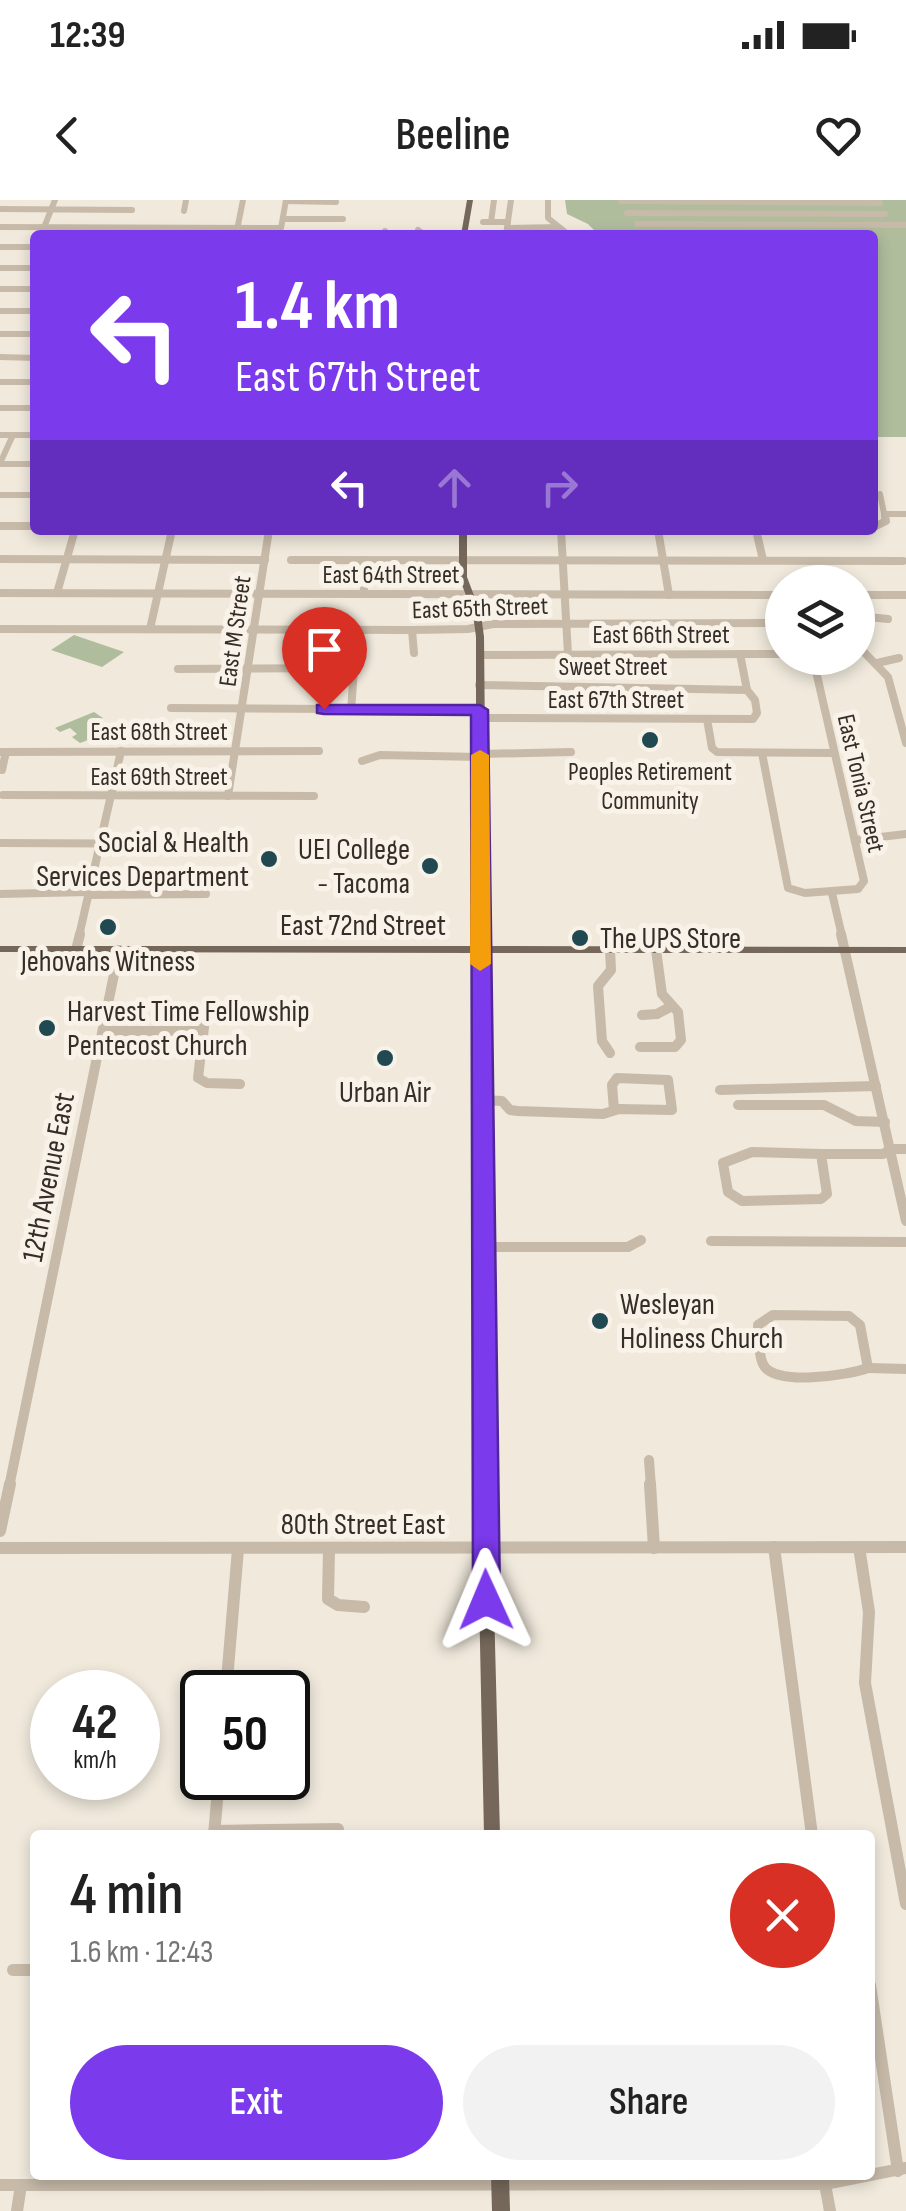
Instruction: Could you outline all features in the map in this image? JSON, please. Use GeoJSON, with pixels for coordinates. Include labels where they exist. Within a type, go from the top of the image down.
{"type":"FeatureCollection","features":[{"type":"Feature","properties":{"kind":"main road"},"geometry":{"type":"LineString","coordinates":[[465,230],[470,200]]}},
{"type":"Feature","properties":{"kind":"main road"},"geometry":{"type":"LineString","coordinates":[[463,535],[468,594],[480,627],[485,1549],[492,1830]]}},
{"type":"Feature","properties":{"kind":"main road","name":"East 72nd Street"},"geometry":{"type":"LineString","coordinates":[[0,950],[906,950]]}},
{"type":"Feature","properties":{"kind":"main road"},"geometry":{"type":"LineString","coordinates":[[500,2180],[501,2211]]}},
{"type":"Feature","properties":{"kind":"street"},"geometry":{"type":"LineString","coordinates":[[43,230],[55,200]]}},
{"type":"Feature","properties":{"kind":"street"},"geometry":{"type":"LineString","coordinates":[[184,211],[186,200]]}},
{"type":"Feature","properties":{"kind":"street"},"geometry":{"type":"LineString","coordinates":[[237,230],[244,200]]}},
{"type":"Feature","properties":{"kind":"street"},"geometry":{"type":"LineString","coordinates":[[494,200],[487,222],[507,228],[558,226]]}},
{"type":"Feature","properties":{"kind":"street"},"geometry":{"type":"LineString","coordinates":[[507,228],[511,200]]}},
{"type":"Feature","properties":{"kind":"street"},"geometry":{"type":"LineString","coordinates":[[548,200],[548,218],[563,230]]}},
{"type":"Feature","properties":{"kind":"street"},"geometry":{"type":"LineString","coordinates":[[644,230],[627,214],[621,200],[880,201],[891,225]]}},
{"type":"Feature","properties":{"kind":"street"},"geometry":{"type":"LineString","coordinates":[[259,230],[281,228],[286,201],[336,202]]}},
{"type":"Feature","properties":{"kind":"street"},"geometry":{"type":"LineString","coordinates":[[748,201],[756,230]]}},
{"type":"Feature","properties":{"kind":"street"},"geometry":{"type":"LineString","coordinates":[[0,208],[132,210]]}},
{"type":"Feature","properties":{"kind":"street"},"geometry":{"type":"LineString","coordinates":[[627,214],[885,214]]}},
{"type":"Feature","properties":{"kind":"street"},"geometry":{"type":"LineString","coordinates":[[283,219],[343,219]]}},
{"type":"Feature","properties":{"kind":"street"},"geometry":{"type":"LineString","coordinates":[[637,224],[906,225]]}},
{"type":"Feature","properties":{"kind":"street"},"geometry":{"type":"LineString","coordinates":[[0,228],[30,230]]}},
{"type":"Feature","properties":{"kind":"street"},"geometry":{"type":"LineString","coordinates":[[0,247],[30,249]]}},
{"type":"Feature","properties":{"kind":"street"},"geometry":{"type":"LineString","coordinates":[[0,268],[30,268]]}},
{"type":"Feature","properties":{"kind":"street"},"geometry":{"type":"LineString","coordinates":[[0,289],[30,289]]}},
{"type":"Feature","properties":{"kind":"street"},"geometry":{"type":"LineString","coordinates":[[0,311],[30,311]]}},
{"type":"Feature","properties":{"kind":"street"},"geometry":{"type":"LineString","coordinates":[[0,334],[30,334]]}},
{"type":"Feature","properties":{"kind":"street"},"geometry":{"type":"LineString","coordinates":[[0,358],[30,358]]}},
{"type":"Feature","properties":{"kind":"street"},"geometry":{"type":"LineString","coordinates":[[0,382],[30,382]]}},
{"type":"Feature","properties":{"kind":"street"},"geometry":{"type":"LineString","coordinates":[[22,408],[25,396]]}},
{"type":"Feature","properties":{"kind":"street"},"geometry":{"type":"LineString","coordinates":[[0,408],[30,408]]}},
{"type":"Feature","properties":{"kind":"street"},"geometry":{"type":"LineString","coordinates":[[0,435],[30,435]]}},
{"type":"Feature","properties":{"kind":"street"},"geometry":{"type":"LineString","coordinates":[[13,435],[0,464],[30,464]]}},
{"type":"Feature","properties":{"kind":"street"},"geometry":{"type":"LineString","coordinates":[[880,494],[886,514]]}},
{"type":"Feature","properties":{"kind":"street"},"geometry":{"type":"LineString","coordinates":[[0,495],[30,495]]}},
{"type":"Feature","properties":{"kind":"street"},"geometry":{"type":"LineString","coordinates":[[886,514],[906,514]]}},
{"type":"Feature","properties":{"kind":"street"},"geometry":{"type":"LineString","coordinates":[[878,525],[886,514]]}},
{"type":"Feature","properties":{"kind":"street"},"geometry":{"type":"LineString","coordinates":[[0,526],[30,526]]}},
{"type":"Feature","properties":{"kind":"street"},"geometry":{"type":"LineString","coordinates":[[57,593],[73,535]]}},
{"type":"Feature","properties":{"kind":"street"},"geometry":{"type":"LineString","coordinates":[[150,629],[171,535]]}},
{"type":"Feature","properties":{"kind":"street","name":"East M Street"},"geometry":{"type":"LineString","coordinates":[[228,796],[268,535]]}},
{"type":"Feature","properties":{"kind":"street"},"geometry":{"type":"LineString","coordinates":[[561,535],[570,624],[568,654]]}},
{"type":"Feature","properties":{"kind":"street"},"geometry":{"type":"LineString","coordinates":[[659,535],[668,595]]}},
{"type":"Feature","properties":{"kind":"street"},"geometry":{"type":"LineString","coordinates":[[757,535],[763,560]]}},
{"type":"Feature","properties":{"kind":"street"},"geometry":{"type":"LineString","coordinates":[[0,559],[265,560]]}},
{"type":"Feature","properties":{"kind":"street"},"geometry":{"type":"LineString","coordinates":[[291,560],[903,560]]}},
{"type":"Feature","properties":{"kind":"street"},"geometry":{"type":"LineString","coordinates":[[363,560],[364,594]]}},
{"type":"Feature","properties":{"kind":"street","name":"East 64th Street"},"geometry":{"type":"LineString","coordinates":[[0,593],[765,595]]}},
{"type":"Feature","properties":{"kind":"street"},"geometry":{"type":"LineString","coordinates":[[875,595],[906,595]]}},
{"type":"Feature","properties":{"kind":"street"},"geometry":{"type":"LineString","coordinates":[[875,618],[888,619]]}},
{"type":"Feature","properties":{"kind":"street","name":"East 65th Street"},"geometry":{"type":"LineString","coordinates":[[0,629],[412,630],[493,624],[765,624]]}},
{"type":"Feature","properties":{"kind":"street"},"geometry":{"type":"LineString","coordinates":[[351,710],[357,630]]}},
{"type":"Feature","properties":{"kind":"street"},"geometry":{"type":"LineString","coordinates":[[412,630],[414,652]]}},
{"type":"Feature","properties":{"kind":"street"},"geometry":{"type":"LineString","coordinates":[[740,654],[746,690]]}},
{"type":"Feature","properties":{"kind":"street","name":"East 66th Street"},"geometry":{"type":"LineString","coordinates":[[480,655],[765,654]]}},
{"type":"Feature","properties":{"kind":"street"},"geometry":{"type":"LineString","coordinates":[[899,658],[877,664],[892,689],[906,743]]}},
{"type":"Feature","properties":{"kind":"street"},"geometry":{"type":"LineString","coordinates":[[178,668],[354,668]]}},
{"type":"Feature","properties":{"kind":"street","name":"East Tonia Street"},"geometry":{"type":"LineString","coordinates":[[817,675],[863,884],[851,892],[832,892]]}},
{"type":"Feature","properties":{"kind":"street","name":"Sweet Street"},"geometry":{"type":"LineString","coordinates":[[479,685],[746,690]]}},
{"type":"Feature","properties":{"kind":"street"},"geometry":{"type":"LineString","coordinates":[[892,689],[906,689]]}},
{"type":"Feature","properties":{"kind":"street","name":"East 67th Street"},"geometry":{"type":"LineString","coordinates":[[171,708],[753,719],[757,713],[755,700],[746,690]]}},
{"type":"Feature","properties":{"kind":"street"},"geometry":{"type":"LineString","coordinates":[[707,719],[714,751],[834,753]]}},
{"type":"Feature","properties":{"kind":"street"},"geometry":{"type":"LineString","coordinates":[[76,950],[122,750]]}},
{"type":"Feature","properties":{"kind":"street","name":"East 68th Street"},"geometry":{"type":"LineString","coordinates":[[3,752],[318,750]]}},
{"type":"Feature","properties":{"kind":"street"},"geometry":{"type":"LineString","coordinates":[[2,770],[3,752]]}},
{"type":"Feature","properties":{"kind":"street"},"geometry":{"type":"LineString","coordinates":[[362,761],[380,756],[571,752]]}},
{"type":"Feature","properties":{"kind":"street"},"geometry":{"type":"LineString","coordinates":[[762,753],[788,888],[797,892],[832,892],[906,1221]]}},
{"type":"Feature","properties":{"kind":"street","name":"East 69th Street"},"geometry":{"type":"LineString","coordinates":[[3,796],[314,796]]}},
{"type":"Feature","properties":{"kind":"street"},"geometry":{"type":"LineString","coordinates":[[856,840],[906,834]]}},
{"type":"Feature","properties":{"kind":"street"},"geometry":{"type":"LineString","coordinates":[[0,843],[218,844]]}},
{"type":"Feature","properties":{"kind":"street"},"geometry":{"type":"LineString","coordinates":[[0,894],[206,894]]}},
{"type":"Feature","properties":{"kind":"street","name":"12th Avenue East"},"geometry":{"type":"LineString","coordinates":[[0,1530],[119,950]]}},
{"type":"Feature","properties":{"kind":"street"},"geometry":{"type":"LineString","coordinates":[[610,950],[611,970],[598,986],[602,1041],[610,1053]]}},
{"type":"Feature","properties":{"kind":"street"},"geometry":{"type":"LineString","coordinates":[[640,1047],[679,1044],[679,1015],[661,991],[656,950]]}},
{"type":"Feature","properties":{"kind":"street"},"geometry":{"type":"LineString","coordinates":[[642,1015],[657,1014],[672,1006]]}},
{"type":"Feature","properties":{"kind":"street"},"geometry":{"type":"LineString","coordinates":[[206,1010],[198,1078],[204,1083],[240,1084]]}},
{"type":"Feature","properties":{"kind":"street"},"geometry":{"type":"LineString","coordinates":[[103,1030],[203,1031]]}},
{"type":"Feature","properties":{"kind":"street"},"geometry":{"type":"LineString","coordinates":[[481,1100],[502,1101],[514,1111],[603,1114],[614,1110],[672,1110],[668,1080],[617,1078],[612,1085],[614,1110]]}},
{"type":"Feature","properties":{"kind":"street"},"geometry":{"type":"LineString","coordinates":[[720,1090],[876,1086]]}},
{"type":"Feature","properties":{"kind":"street"},"geometry":{"type":"LineString","coordinates":[[738,1105],[824,1105],[856,1121],[884,1122]]}},
{"type":"Feature","properties":{"kind":"street"},"geometry":{"type":"LineString","coordinates":[[822,1154],[824,1198],[754,1202],[730,1196],[723,1163],[728,1157],[822,1154],[883,1154],[891,1149],[906,1149]]}},
{"type":"Feature","properties":{"kind":"street"},"geometry":{"type":"LineString","coordinates":[[483,1248],[628,1247],[641,1240]]}},
{"type":"Feature","properties":{"kind":"street"},"geometry":{"type":"LineString","coordinates":[[711,1241],[906,1242]]}},
{"type":"Feature","properties":{"kind":"street"},"geometry":{"type":"LineString","coordinates":[[868,1368],[855,1320],[843,1315],[764,1318],[757,1330],[762,1363],[777,1375],[854,1376],[868,1368],[906,1369]]}},
{"type":"Feature","properties":{"kind":"street"},"geometry":{"type":"LineString","coordinates":[[648,1460],[654,1548]]}},
{"type":"Feature","properties":{"kind":"street"},"geometry":{"type":"LineString","coordinates":[[774,1547],[811,1830]]}},
{"type":"Feature","properties":{"kind":"street"},"geometry":{"type":"LineString","coordinates":[[859,1547],[869,1612],[864,1683],[906,1904]]}},
{"type":"Feature","properties":{"kind":"street","name":"80th Street East"},"geometry":{"type":"LineString","coordinates":[[0,1548],[906,1547]]}},
{"type":"Feature","properties":{"kind":"street"},"geometry":{"type":"LineString","coordinates":[[228,1670],[238,1549]]}},
{"type":"Feature","properties":{"kind":"street"},"geometry":{"type":"LineString","coordinates":[[329,1549],[328,1600],[364,1608]]}},
{"type":"Feature","properties":{"kind":"street"},"geometry":{"type":"LineString","coordinates":[[215,1830],[217,1800]]}},
{"type":"Feature","properties":{"kind":"street"},"geometry":{"type":"LineString","coordinates":[[307,1830],[338,1829]]}},
{"type":"Feature","properties":{"kind":"street"},"geometry":{"type":"LineString","coordinates":[[12,1970],[30,1970]]}},
{"type":"Feature","properties":{"kind":"street"},"geometry":{"type":"LineString","coordinates":[[875,2014],[902,2169],[875,2174]]}},
{"type":"Feature","properties":{"kind":"street"},"geometry":{"type":"LineString","coordinates":[[0,2185],[188,2180],[825,2184],[846,2180]]}},
{"type":"Feature","properties":{"kind":"street"},"geometry":{"type":"LineString","coordinates":[[825,2184],[830,2211]]}},
{"type":"Feature","properties":{"kind":"street"},"geometry":{"type":"LineString","coordinates":[[17,2211],[21,2185]]}},
{"type":"Feature","properties":{"kind":"green space"},"geometry":{"type":"Polygon","coordinates":[[[565,200],[906,200],[906,437],[878,437],[878,230],[594,230],[567,214],[565,200]]]}},
{"type":"Feature","properties":{"kind":"green space"},"geometry":{"type":"Polygon","coordinates":[[[74,635],[124,652],[102,667],[51,650],[74,635]]]}},
{"type":"Feature","properties":{"kind":"green space"},"geometry":{"type":"Polygon","coordinates":[[[94,712],[103,718],[90,724],[103,722],[114,729],[105,733],[109,737],[94,744],[88,740],[80,743],[72,737],[77,734],[70,728],[60,732],[55,728],[94,712]]]}},
{"type":"Feature","properties":{"kind":"slow traffic"},"geometry":{"type":"LineString","coordinates":[[480,755],[480,964]]}},
{"type":"Feature","properties":{"kind":"place","name":"Peoples Retirement Community"},"geometry":{"type":"Point","coordinates":[650,740]}},
{"type":"Feature","properties":{"kind":"place","name":"Social & Health Services Department"},"geometry":{"type":"Point","coordinates":[269,859]}},
{"type":"Feature","properties":{"kind":"place","name":"UEI College - Tacoma"},"geometry":{"type":"Point","coordinates":[430,866]}},
{"type":"Feature","properties":{"kind":"place","name":"Jehovahs Witness"},"geometry":{"type":"Point","coordinates":[108,927]}},
{"type":"Feature","properties":{"kind":"place","name":"The UPS Store"},"geometry":{"type":"Point","coordinates":[580,938]}},
{"type":"Feature","properties":{"kind":"place","name":"Harvest Time Fellowship Pentecost Church"},"geometry":{"type":"Point","coordinates":[47,1028]}},
{"type":"Feature","properties":{"kind":"place","name":"Urban Air"},"geometry":{"type":"Point","coordinates":[385,1058]}},
{"type":"Feature","properties":{"kind":"place","name":"Wesleyan Holiness Church"},"geometry":{"type":"Point","coordinates":[600,1321]}},
{"type":"Feature","properties":{"kind":"route"},"geometry":{"type":"LineString","coordinates":[[324,709],[480,710],[486,1600]]}}]}
